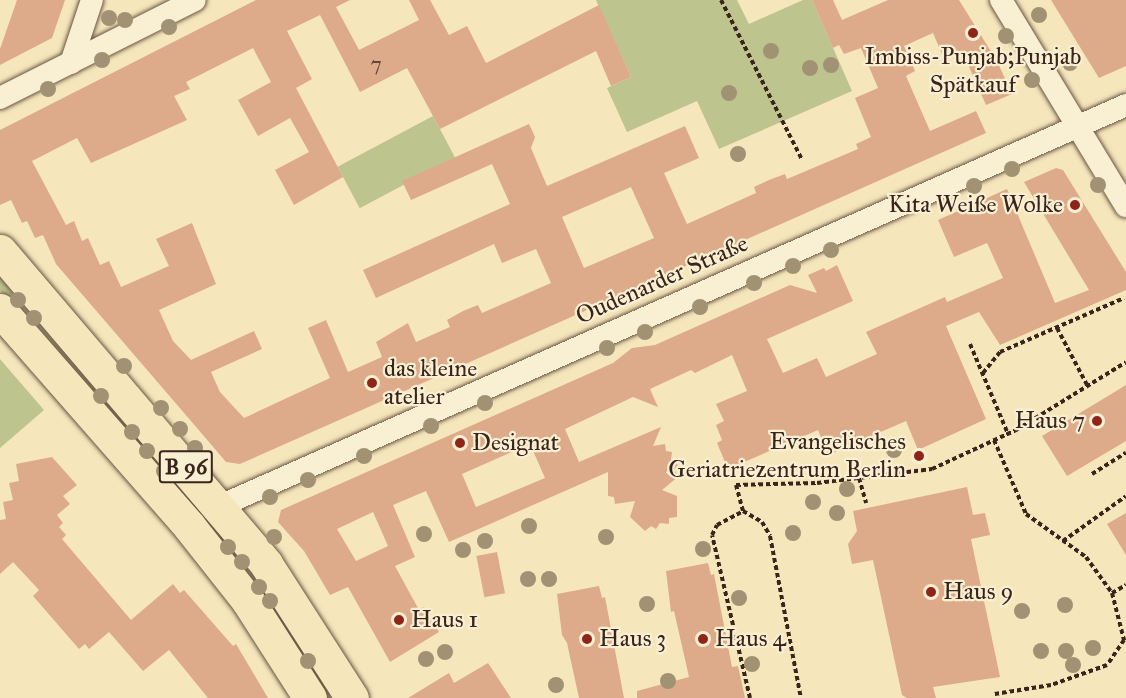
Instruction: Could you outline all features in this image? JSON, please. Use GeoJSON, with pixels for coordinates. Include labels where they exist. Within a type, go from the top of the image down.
{"type":"FeatureCollection","features":[{"type":"Feature","properties":{"kind":"main road","name":"B 96"},"geometry":{"type":"LineString","coordinates":[[0,251],[220,506],[293,602],[352,698]]}},
{"type":"Feature","properties":{"kind":"main road","name":"B 96"},"geometry":{"type":"LineString","coordinates":[[0,310],[189,526],[248,601],[310,698]]}},
{"type":"Feature","properties":{"kind":"main road","name":"B 96"},"geometry":{"type":"LineString","coordinates":[[189,526],[220,506]]}},
{"type":"Feature","properties":{"kind":"street"},"geometry":{"type":"LineString","coordinates":[[71,63],[92,0]]}},
{"type":"Feature","properties":{"kind":"street"},"geometry":{"type":"LineString","coordinates":[[0,98],[71,63],[160,7],[195,0]]}},
{"type":"Feature","properties":{"kind":"street"},"geometry":{"type":"LineString","coordinates":[[1001,0],[1126,206]]}},
{"type":"Feature","properties":{"kind":"street","name":"Oudenarder Straße"},"geometry":{"type":"LineString","coordinates":[[220,506],[1126,105]]}},
{"type":"Feature","properties":{"kind":"path"},"geometry":{"type":"LineString","coordinates":[[721,0],[802,160]]}},
{"type":"Feature","properties":{"kind":"path"},"geometry":{"type":"LineString","coordinates":[[983,374],[1000,352],[1124,298]]}},
{"type":"Feature","properties":{"kind":"path"},"geometry":{"type":"LineString","coordinates":[[1057,327],[1087,385]]}},
{"type":"Feature","properties":{"kind":"path"},"geometry":{"type":"LineString","coordinates":[[970,344],[1008,434]]}},
{"type":"Feature","properties":{"kind":"path"},"geometry":{"type":"LineString","coordinates":[[801,698],[770,536],[762,522],[743,511],[736,485],[860,478],[932,469],[1008,434],[1126,362]]}},
{"type":"Feature","properties":{"kind":"path"},"geometry":{"type":"LineString","coordinates":[[994,440],[1026,514],[1086,557],[1112,593],[1124,640],[1107,665],[1052,685],[994,694]]}},
{"type":"Feature","properties":{"kind":"path"},"geometry":{"type":"LineString","coordinates":[[1092,474],[1126,453]]}},
{"type":"Feature","properties":{"kind":"path"},"geometry":{"type":"LineString","coordinates":[[860,478],[866,503]]}},
{"type":"Feature","properties":{"kind":"path"},"geometry":{"type":"LineString","coordinates":[[1063,541],[1126,496]]}},
{"type":"Feature","properties":{"kind":"path"},"geometry":{"type":"LineString","coordinates":[[743,511],[717,525],[712,536],[750,698]]}},
{"type":"Feature","properties":{"kind":"path"},"geometry":{"type":"LineString","coordinates":[[1112,593],[1126,585]]}},
{"type":"Feature","properties":{"kind":"green space"},"geometry":{"type":"Polygon","coordinates":[[[596,0],[737,0],[749,24],[803,0],[812,0],[852,91],[719,149],[697,101],[627,132],[607,88],[631,77],[596,0]]]}},
{"type":"Feature","properties":{"kind":"green space"},"geometry":{"type":"Polygon","coordinates":[[[433,116],[455,157],[360,208],[338,167],[433,116]]]}},
{"type":"Feature","properties":{"kind":"green space"},"geometry":{"type":"Polygon","coordinates":[[[0,271],[173,475],[170,480],[161,476],[0,290],[0,271]]]}},
{"type":"Feature","properties":{"kind":"green space"},"geometry":{"type":"Polygon","coordinates":[[[0,359],[44,410],[0,448],[0,359]]]}},
{"type":"Feature","properties":{"kind":"green space"},"geometry":{"type":"Polygon","coordinates":[[[217,530],[228,535],[339,698],[325,698],[220,543],[217,530]]]}},
{"type":"Feature","properties":{"kind":"building"},"geometry":{"type":"Polygon","coordinates":[[[17,0],[65,0],[52,38],[0,65],[0,49],[17,0]]]}},
{"type":"Feature","properties":{"kind":"building"},"geometry":{"type":"Polygon","coordinates":[[[256,0],[350,0],[336,7],[359,50],[419,20],[409,0],[430,0],[449,35],[467,26],[486,63],[599,5],[631,77],[611,86],[596,51],[440,129],[407,68],[360,92],[320,15],[287,31],[312,79],[296,88],[343,177],[294,205],[275,170],[309,152],[290,118],[258,136],[238,100],[271,82],[253,48],[186,82],[190,89],[174,96],[187,120],[91,163],[77,138],[32,161],[66,225],[74,221],[82,241],[88,238],[100,265],[109,261],[121,287],[169,266],[156,239],[192,223],[216,284],[159,310],[173,341],[191,360],[254,331],[262,349],[211,372],[220,392],[244,418],[330,378],[308,328],[326,320],[348,372],[382,357],[376,342],[408,323],[416,342],[450,327],[447,320],[463,311],[478,305],[482,313],[551,283],[536,249],[502,263],[494,244],[376,298],[363,270],[510,204],[492,164],[411,200],[402,181],[529,124],[535,137],[531,148],[547,186],[685,126],[699,158],[664,173],[687,224],[756,193],[754,187],[769,180],[785,174],[787,179],[858,149],[856,144],[871,137],[855,98],[878,88],[861,48],[844,54],[839,45],[833,48],[812,0],[833,0],[842,20],[888,0],[959,0],[997,61],[1012,94],[986,105],[962,51],[944,59],[933,33],[904,46],[915,71],[906,76],[930,131],[976,111],[986,133],[240,464],[226,462],[56,264],[43,235],[35,238],[27,221],[22,223],[11,200],[0,205],[0,130],[256,0]],[[631,187],[562,217],[584,268],[654,238],[631,187]]]}},
{"type":"Feature","properties":{"kind":"building"},"geometry":{"type":"Polygon","coordinates":[[[1051,0],[1126,0],[1126,66],[1099,78],[1051,0]]]}},
{"type":"Feature","properties":{"kind":"building"},"geometry":{"type":"Polygon","coordinates":[[[1056,168],[1063,170],[1126,272],[1126,290],[1000,345],[979,312],[946,326],[986,419],[918,450],[906,421],[828,455],[818,430],[728,469],[717,443],[722,440],[716,425],[724,421],[716,404],[747,391],[732,355],[695,373],[691,370],[650,389],[658,407],[633,397],[565,429],[579,462],[661,427],[653,446],[665,444],[666,451],[672,452],[671,460],[678,465],[674,470],[679,476],[662,490],[677,496],[677,517],[669,518],[669,524],[660,523],[656,529],[651,526],[645,531],[630,517],[635,501],[615,504],[614,497],[608,496],[608,472],[449,542],[426,491],[393,505],[415,557],[395,566],[419,610],[424,607],[439,632],[390,662],[348,587],[330,595],[304,551],[278,522],[281,510],[613,363],[632,348],[655,345],[790,285],[817,293],[808,275],[824,268],[826,271],[837,265],[853,301],[767,339],[783,373],[817,358],[826,377],[877,354],[866,332],[945,297],[947,302],[1003,278],[987,243],[954,257],[938,220],[1007,189],[1055,303],[1089,290],[1024,182],[1056,168]],[[530,444],[462,474],[476,507],[545,478],[530,444]],[[373,512],[337,529],[356,561],[388,546],[373,512]]]}},
{"type":"Feature","properties":{"kind":"building","name":"Haus 7"},"geometry":{"type":"Polygon","coordinates":[[[1126,385],[1126,441],[1067,476],[1042,436],[1126,385]]]}},
{"type":"Feature","properties":{"kind":"building"},"geometry":{"type":"Polygon","coordinates":[[[52,457],[77,485],[63,496],[70,504],[57,515],[63,523],[59,527],[66,535],[62,539],[131,620],[173,584],[180,593],[184,590],[233,646],[236,644],[268,698],[208,698],[169,650],[143,671],[109,632],[89,649],[85,644],[79,649],[33,596],[39,590],[13,562],[0,574],[0,520],[6,519],[3,502],[13,500],[9,483],[19,481],[16,464],[52,457]]]}},
{"type":"Feature","properties":{"kind":"building","name":"Haus 9"},"geometry":{"type":"Polygon","coordinates":[[[967,487],[973,515],[985,513],[990,535],[971,539],[1000,677],[933,687],[936,698],[907,698],[902,695],[873,560],[852,564],[848,544],[857,531],[853,511],[967,487]]]}},
{"type":"Feature","properties":{"kind":"building"},"geometry":{"type":"Polygon","coordinates":[[[1126,513],[1126,555],[1107,524],[1126,513]]]}},
{"type":"Feature","properties":{"kind":"building"},"geometry":{"type":"Polygon","coordinates":[[[497,552],[505,593],[484,597],[476,556],[497,552]]]}},
{"type":"Feature","properties":{"kind":"building","name":"Haus 4"},"geometry":{"type":"Polygon","coordinates":[[[708,563],[711,575],[714,574],[732,667],[738,666],[745,698],[637,698],[637,691],[689,677],[674,611],[671,612],[666,571],[708,563]]]}},
{"type":"Feature","properties":{"kind":"building","name":"Haus 3"},"geometry":{"type":"Polygon","coordinates":[[[599,586],[602,598],[605,597],[624,698],[579,698],[567,643],[562,635],[557,594],[599,586]]]}},
{"type":"Feature","properties":{"kind":"building"},"geometry":{"type":"Polygon","coordinates":[[[488,663],[511,698],[408,698],[449,673],[454,683],[488,663]]]}},
{"type":"Feature","properties":{"kind":"place","name":"Imbiss-Punjab;Punjab Spätkauf"},"geometry":{"type":"Point","coordinates":[973,33]}},
{"type":"Feature","properties":{"kind":"place","name":"Kita Weiße Wolke"},"geometry":{"type":"Point","coordinates":[1075,205]}},
{"type":"Feature","properties":{"kind":"place","name":"das kleine atelier"},"geometry":{"type":"Point","coordinates":[372,383]}},
{"type":"Feature","properties":{"kind":"place","name":"Haus 7"},"geometry":{"type":"Point","coordinates":[1097,421]}},
{"type":"Feature","properties":{"kind":"place","name":"Designat"},"geometry":{"type":"Point","coordinates":[460,443]}},
{"type":"Feature","properties":{"kind":"place","name":"Evangelisches Geriatriezentrum Berlin"},"geometry":{"type":"Point","coordinates":[919,456]}},
{"type":"Feature","properties":{"kind":"place","name":"Haus 9"},"geometry":{"type":"Point","coordinates":[931,592]}},
{"type":"Feature","properties":{"kind":"place","name":"Haus 1"},"geometry":{"type":"Point","coordinates":[399,620]}},
{"type":"Feature","properties":{"kind":"place","name":"Haus 3"},"geometry":{"type":"Point","coordinates":[587,639]}},
{"type":"Feature","properties":{"kind":"place","name":"Haus 4"},"geometry":{"type":"Point","coordinates":[703,639]}}]}
